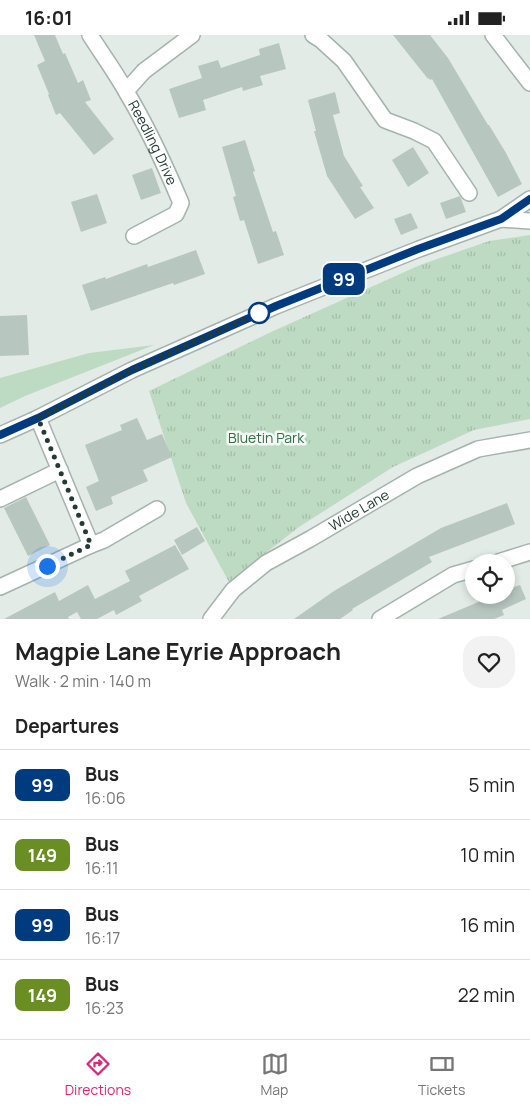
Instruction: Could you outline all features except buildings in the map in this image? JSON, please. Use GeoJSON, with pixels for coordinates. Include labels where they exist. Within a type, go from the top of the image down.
{"type":"FeatureCollection","features":[{"type":"Feature","properties":{"kind":"street","name":"Reedling Drive"},"geometry":{"type":"LineString","coordinates":[[90,35],[147,128],[181,203],[176,213],[134,236]]}},
{"type":"Feature","properties":{"kind":"street"},"geometry":{"type":"LineString","coordinates":[[126,91],[144,71],[192,35]]}},
{"type":"Feature","properties":{"kind":"street"},"geometry":{"type":"LineString","coordinates":[[313,35],[321,39],[344,61],[384,120],[434,141],[469,193]]}},
{"type":"Feature","properties":{"kind":"street"},"geometry":{"type":"LineString","coordinates":[[493,35],[530,83]]}},
{"type":"Feature","properties":{"kind":"street"},"geometry":{"type":"LineString","coordinates":[[0,435],[38,418],[132,370],[276,306],[418,249],[501,219],[530,199]]}},
{"type":"Feature","properties":{"kind":"street"},"geometry":{"type":"LineString","coordinates":[[501,219],[530,221]]}},
{"type":"Feature","properties":{"kind":"street"},"geometry":{"type":"LineString","coordinates":[[38,418],[91,545]]}},
{"type":"Feature","properties":{"kind":"street","name":"Wide Lane"},"geometry":{"type":"LineString","coordinates":[[211,619],[233,590],[266,563],[417,476],[478,449],[530,440]]}},
{"type":"Feature","properties":{"kind":"street"},"geometry":{"type":"LineString","coordinates":[[0,499],[60,470]]}},
{"type":"Feature","properties":{"kind":"street"},"geometry":{"type":"LineString","coordinates":[[0,587],[104,540],[157,509]]}},
{"type":"Feature","properties":{"kind":"street"},"geometry":{"type":"LineString","coordinates":[[515,557],[530,552]]}},
{"type":"Feature","properties":{"kind":"street"},"geometry":{"type":"LineString","coordinates":[[380,619],[453,575],[465,572]]}},
{"type":"Feature","properties":{"kind":"green space","name":"Bluetin Park"},"geometry":{"type":"Polygon","coordinates":[[[530,235],[530,419],[474,430],[393,467],[299,527],[229,582],[186,503],[149,391],[271,332],[420,265],[489,241],[530,235]]]}},
{"type":"Feature","properties":{"kind":"green space"},"geometry":{"type":"Polygon","coordinates":[[[154,345],[25,396],[0,408],[0,378],[89,353],[154,345]]]}},
{"type":"Feature","properties":{"kind":"bus line","name":"99"},"geometry":{"type":"LineString","coordinates":[[0,435],[38,418],[132,370],[276,306],[418,249],[501,219],[530,199]]}},
{"type":"Feature","properties":{"kind":"route"},"geometry":{"type":"LineString","coordinates":[[47,566],[91,545],[38,418],[132,370],[259,313]]}}]}
